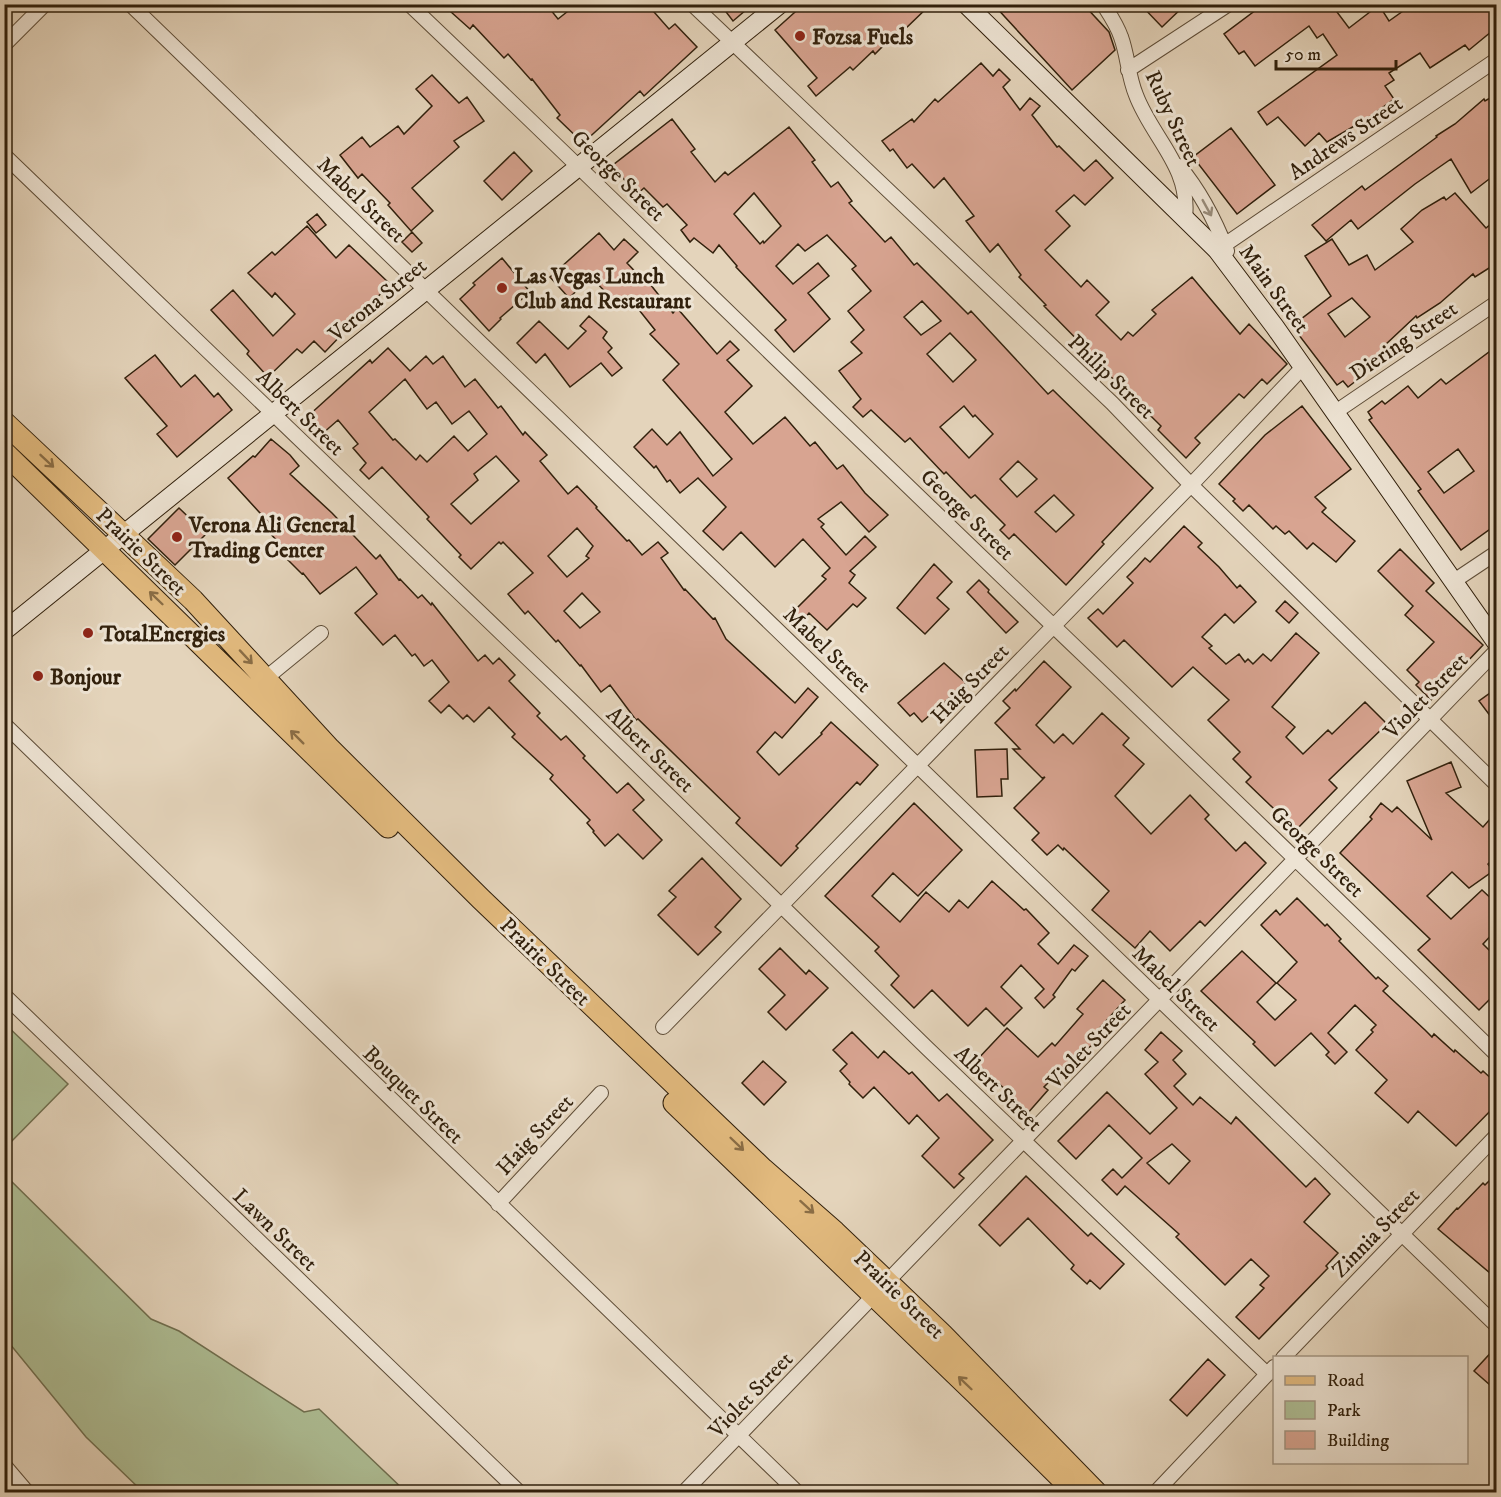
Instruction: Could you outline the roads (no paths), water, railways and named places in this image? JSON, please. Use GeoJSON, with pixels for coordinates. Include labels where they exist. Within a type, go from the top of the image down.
{"type":"FeatureCollection","features":[{"type":"Feature","properties":{"kind":"main road","name":"Verona Street"},"geometry":{"type":"LineString","coordinates":[[4,631],[780,4]]}},
{"type":"Feature","properties":{"kind":"main road","name":"Main Street"},"geometry":{"type":"LineString","coordinates":[[966,4],[1185,218],[1221,247],[1236,274],[1497,642]]}},
{"type":"Feature","properties":{"kind":"main road","name":"Prairie Street"},"geometry":{"type":"LineString","coordinates":[[4,422],[193,600],[330,748],[481,899],[763,1168],[1076,1492]]}},
{"type":"Feature","properties":{"kind":"main road","name":"Prairie Street"},"geometry":{"type":"LineString","coordinates":[[4,452],[107,549],[463,900],[881,1289],[942,1334],[1096,1492]]}},
{"type":"Feature","properties":{"kind":"street"},"geometry":{"type":"LineString","coordinates":[[4,45],[45,4]]}},
{"type":"Feature","properties":{"kind":"street","name":"Mabel Street"},"geometry":{"type":"LineString","coordinates":[[130,4],[1497,1325]]}},
{"type":"Feature","properties":{"kind":"street","name":"George Street"},"geometry":{"type":"LineString","coordinates":[[409,4],[580,166],[825,406],[1497,1054]]}},
{"type":"Feature","properties":{"kind":"street","name":"Philip Street"},"geometry":{"type":"LineString","coordinates":[[692,4],[1112,403],[1191,485],[1497,784]]}},
{"type":"Feature","properties":{"kind":"street","name":"Ruby Street"},"geometry":{"type":"LineString","coordinates":[[1103,4],[1122,39],[1128,70],[1140,108],[1174,160],[1184,195],[1185,218]]}},
{"type":"Feature","properties":{"kind":"street"},"geometry":{"type":"LineString","coordinates":[[1128,70],[1229,4]]}},
{"type":"Feature","properties":{"kind":"street","name":"Andrews Street"},"geometry":{"type":"LineString","coordinates":[[1221,247],[1497,60]]}},
{"type":"Feature","properties":{"kind":"street","name":"Albert Street"},"geometry":{"type":"LineString","coordinates":[[4,155],[573,702],[1024,1141],[1271,1370]]}},
{"type":"Feature","properties":{"kind":"street"},"geometry":{"type":"LineString","coordinates":[[1174,160],[1200,196],[1216,225],[1221,247]]}},
{"type":"Feature","properties":{"kind":"street","name":"Diering Street"},"geometry":{"type":"LineString","coordinates":[[1334,413],[1497,303]]}},
{"type":"Feature","properties":{"kind":"street","name":"Haig Street"},"geometry":{"type":"LineString","coordinates":[[663,1027],[1303,367]]}},
{"type":"Feature","properties":{"kind":"street"},"geometry":{"type":"LineString","coordinates":[[1454,581],[1497,553]]}},
{"type":"Feature","properties":{"kind":"street"},"geometry":{"type":"LineString","coordinates":[[266,678],[321,633]]}},
{"type":"Feature","properties":{"kind":"street","name":"Violet Street"},"geometry":{"type":"LineString","coordinates":[[684,1492],[1497,651]]}},
{"type":"Feature","properties":{"kind":"street","name":"Bouquet Street"},"geometry":{"type":"LineString","coordinates":[[4,724],[797,1492]]}},
{"type":"Feature","properties":{"kind":"street","name":"Lawn Street"},"geometry":{"type":"LineString","coordinates":[[4,995],[519,1492]]}},
{"type":"Feature","properties":{"kind":"street","name":"Haig Street"},"geometry":{"type":"LineString","coordinates":[[498,1204],[601,1094]]}},
{"type":"Feature","properties":{"kind":"street","name":"Zinnia Street"},"geometry":{"type":"LineString","coordinates":[[1285,1356],[1497,1136]]}},
{"type":"Feature","properties":{"kind":"street"},"geometry":{"type":"LineString","coordinates":[[1156,1492],[1271,1370]]}},
{"type":"Feature","properties":{"kind":"street"},"geometry":{"type":"LineString","coordinates":[[4,1465],[27,1492]]}},
{"type":"Feature","properties":{"kind":"place","name":"Fozsa Fuels"},"geometry":{"type":"Point","coordinates":[800,36]}},
{"type":"Feature","properties":{"kind":"place","name":"Las Vegas Lunch Club and Restaurant"},"geometry":{"type":"Point","coordinates":[502,288]}},
{"type":"Feature","properties":{"kind":"place","name":"Verona Ali General Trading Center"},"geometry":{"type":"Point","coordinates":[177,537]}},
{"type":"Feature","properties":{"kind":"place","name":"TotalEnergies"},"geometry":{"type":"Point","coordinates":[88,633]}},
{"type":"Feature","properties":{"kind":"place","name":"Bonjour"},"geometry":{"type":"Point","coordinates":[38,676]}}]}
